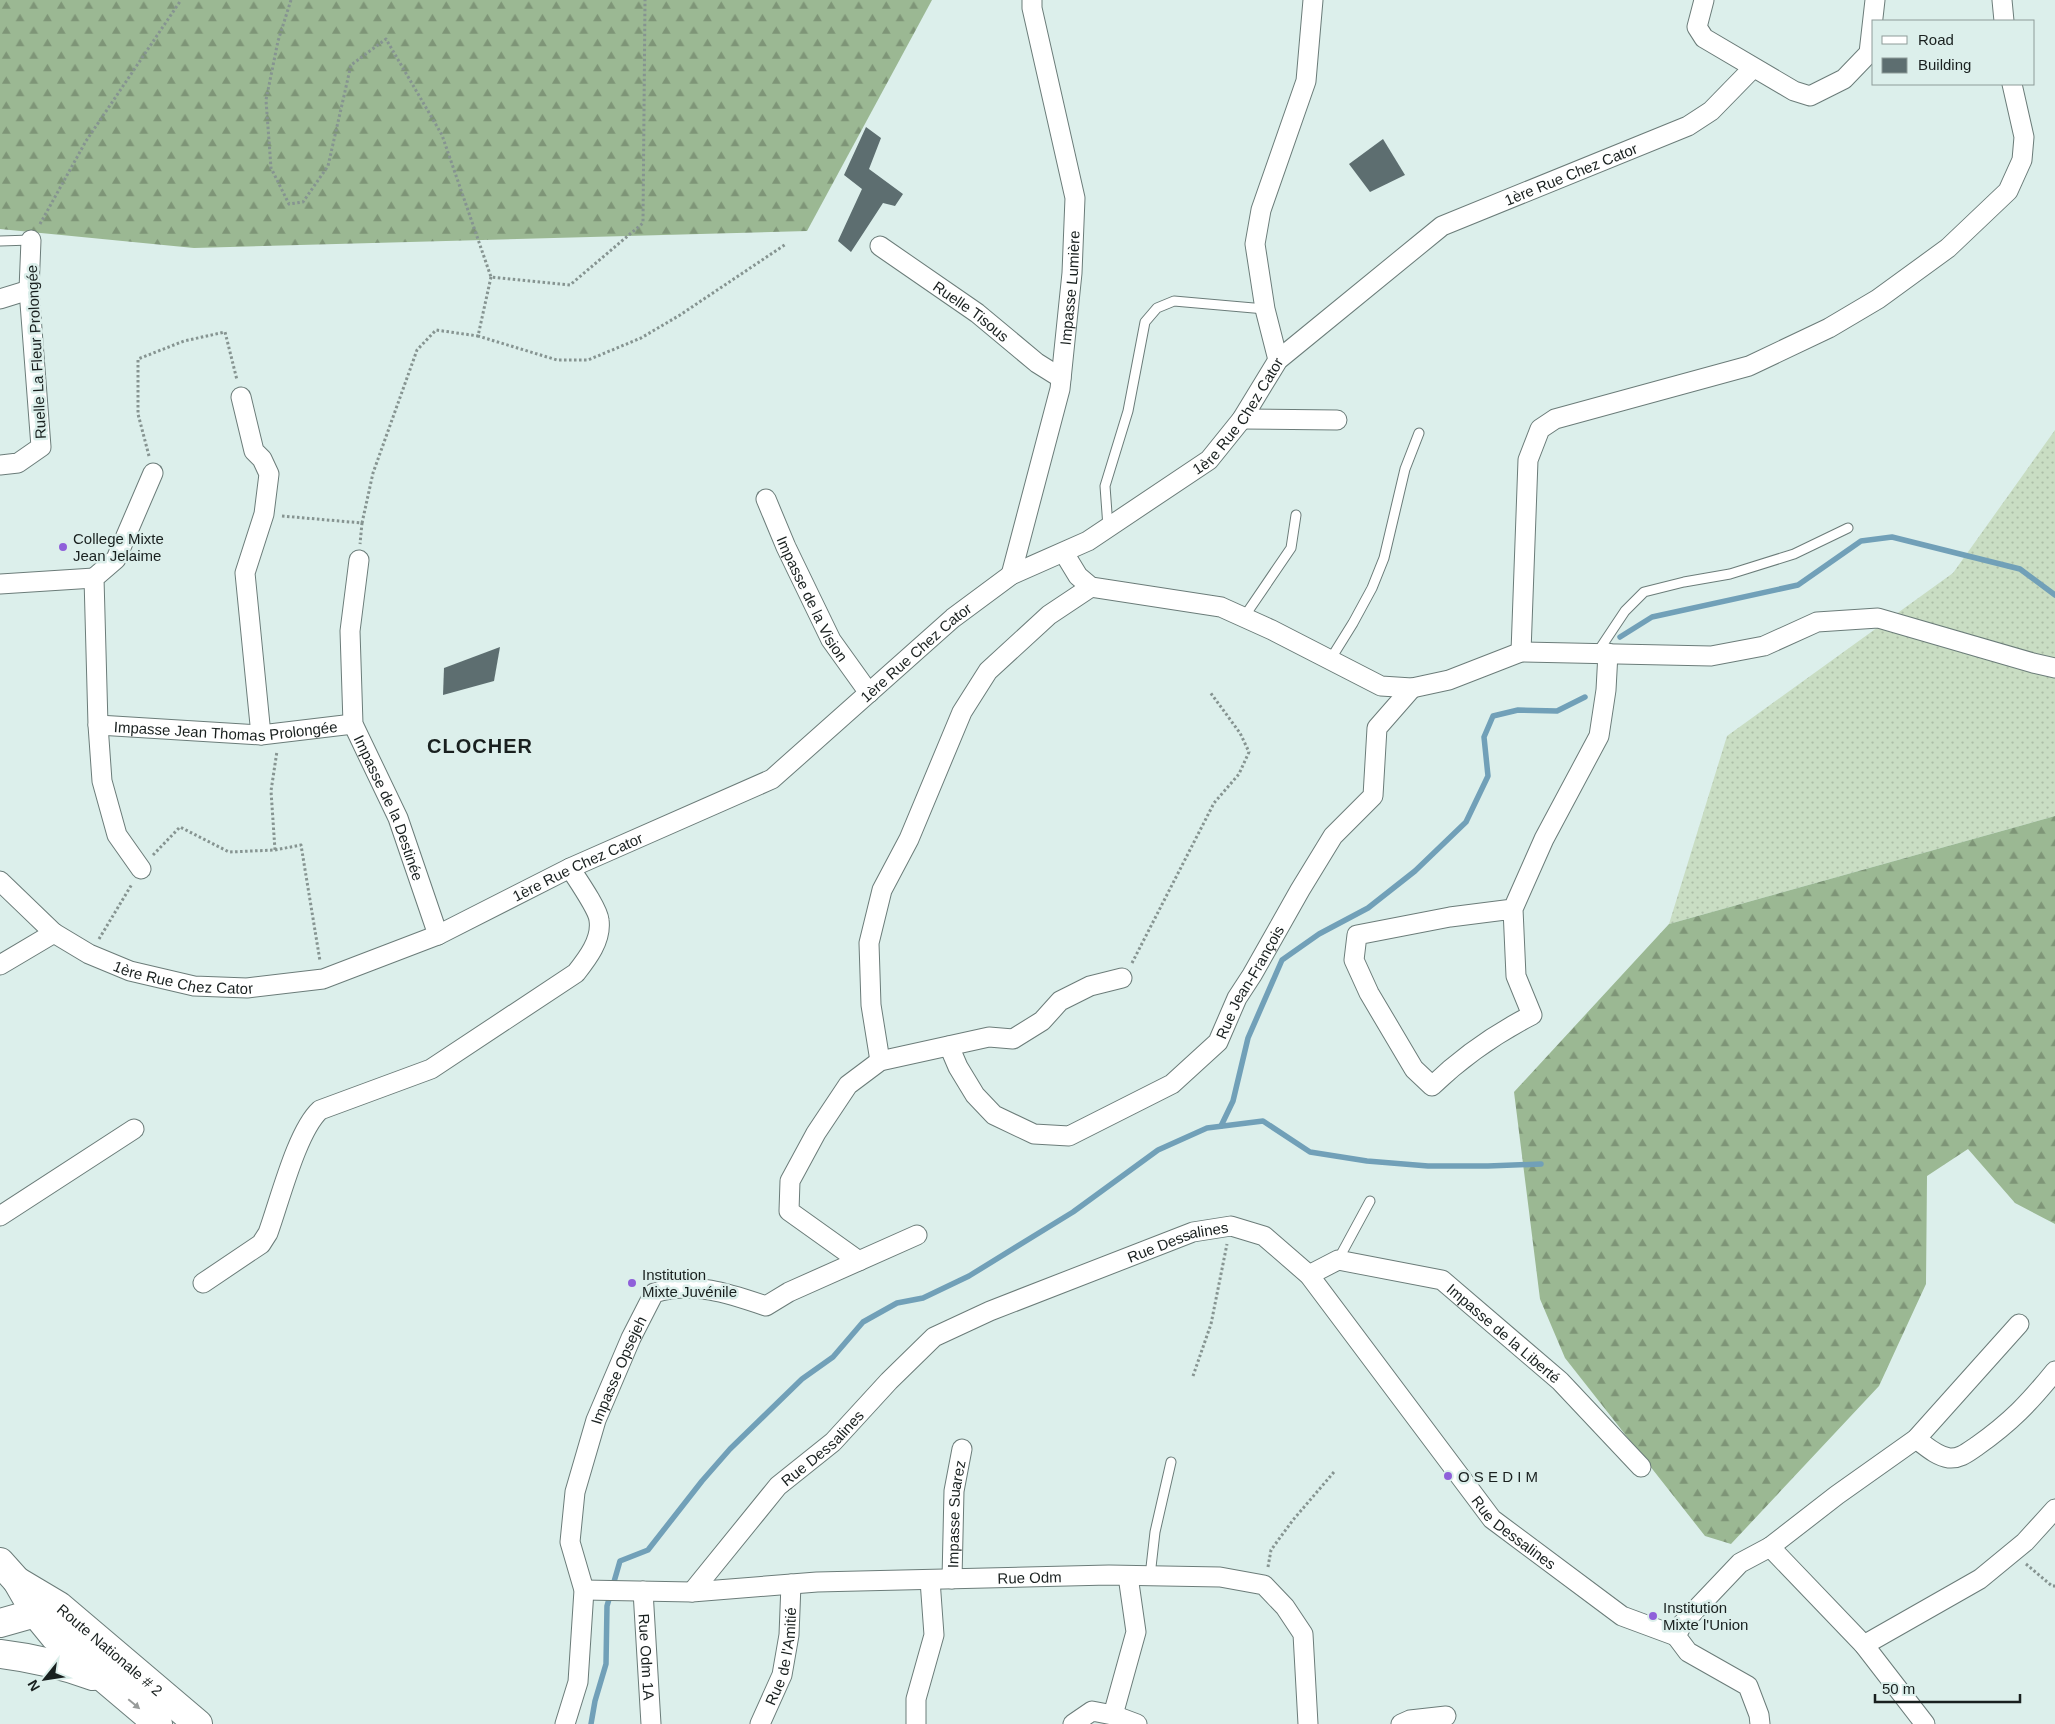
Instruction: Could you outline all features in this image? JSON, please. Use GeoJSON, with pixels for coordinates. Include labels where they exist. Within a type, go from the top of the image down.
{"type":"FeatureCollection","features":[{"type":"Feature","properties":{"kind":"main road","name":"Route Nationale # 2"},"geometry":{"type":"LineString","coordinates":[[9,1571],[48,1610],[83,1627],[198,1724]]}},
{"type":"Feature","properties":{"kind":"main road","name":"Route Nationale # 2"},"geometry":{"type":"LineString","coordinates":[[48,1610],[54,1636],[158,1724]]}},
{"type":"Feature","properties":{"kind":"main road"},"geometry":{"type":"LineString","coordinates":[[0,1623],[48,1610]]}},
{"type":"Feature","properties":{"kind":"main road"},"geometry":{"type":"LineString","coordinates":[[0,1654],[83,1627]]}},
{"type":"Feature","properties":{"kind":"main road"},"geometry":{"type":"LineString","coordinates":[[0,1654],[34,1658],[62,1665],[108,1682]]}},
{"type":"Feature","properties":{"kind":"street","name":"Impasse Lumière"},"geometry":{"type":"LineString","coordinates":[[1012,575],[1060,389],[1072,274],[1075,198],[1032,8],[1032,0]]}},
{"type":"Feature","properties":{"kind":"street"},"geometry":{"type":"LineString","coordinates":[[1278,360],[1265,309],[1255,244],[1260,210],[1306,81],[1313,0]]}},
{"type":"Feature","properties":{"kind":"street"},"geometry":{"type":"LineString","coordinates":[[1704,0],[1697,27],[1704,38],[1794,91],[1810,96],[1844,78],[1869,52],[1872,26]]}},
{"type":"Feature","properties":{"kind":"street"},"geometry":{"type":"LineString","coordinates":[[1873,20],[1875,0]]}},
{"type":"Feature","properties":{"kind":"street"},"geometry":{"type":"LineString","coordinates":[[2002,0],[2004,20]]}},
{"type":"Feature","properties":{"kind":"street","name":"1ère Rue Chez Cator"},"geometry":{"type":"LineString","coordinates":[[0,882],[54,933],[89,954],[130,971],[194,986],[247,988],[323,978],[438,935],[570,868],[772,780],[953,618],[1012,575],[1088,541],[1209,460],[1242,419],[1278,360],[1442,226],[1688,126],[1711,111],[1752,68]]}},
{"type":"Feature","properties":{"kind":"street"},"geometry":{"type":"LineString","coordinates":[[1521,652],[1528,460],[1540,430],[1555,419],[1749,366],[1785,350],[1829,328],[1878,298],[1948,248],[2008,191],[2022,160],[2024,137],[2012,85]]}},
{"type":"Feature","properties":{"kind":"street","name":"Ruelle La Fleur Prolongée"},"geometry":{"type":"LineString","coordinates":[[0,465],[18,462],[42,447],[29,290],[31,240]]}},
{"type":"Feature","properties":{"kind":"street","name":"Ruelle Tisous"},"geometry":{"type":"LineString","coordinates":[[880,246],[977,313],[1037,363],[1061,378]]}},
{"type":"Feature","properties":{"kind":"street"},"geometry":{"type":"LineString","coordinates":[[0,300],[29,290]]}},
{"type":"Feature","properties":{"kind":"street"},"geometry":{"type":"LineString","coordinates":[[242,397],[254,450],[269,474],[264,514],[244,573],[261,734]]}},
{"type":"Feature","properties":{"kind":"street"},"geometry":{"type":"LineString","coordinates":[[1242,419],[1338,420]]}},
{"type":"Feature","properties":{"kind":"street"},"geometry":{"type":"LineString","coordinates":[[0,584],[94,578],[116,558],[154,473]]}},
{"type":"Feature","properties":{"kind":"street","name":"Impasse de la Vision"},"geometry":{"type":"LineString","coordinates":[[766,499],[786,547],[831,640],[869,693]]}},
{"type":"Feature","properties":{"kind":"street"},"geometry":{"type":"LineString","coordinates":[[1064,553],[1078,576],[1091,587],[1221,607],[1381,686],[1412,688],[1449,680],[1521,652],[1711,656],[1764,646],[1817,622],[1878,618],[2055,668]]}},
{"type":"Feature","properties":{"kind":"street","name":"Impasse de la Destinée"},"geometry":{"type":"LineString","coordinates":[[359,560],[350,631],[353,724],[398,818],[438,935]]}},
{"type":"Feature","properties":{"kind":"street","name":"Impasse Jean Thomas Prolongée"},"geometry":{"type":"LineString","coordinates":[[94,578],[98,725],[102,781],[117,835],[141,869]]}},
{"type":"Feature","properties":{"kind":"street"},"geometry":{"type":"LineString","coordinates":[[880,1062],[871,1005],[869,943],[882,890],[909,839],[962,712],[988,671],[1049,615],[1091,587]]}},
{"type":"Feature","properties":{"kind":"street"},"geometry":{"type":"LineString","coordinates":[[1514,909],[1450,917],[1357,935],[1354,960],[1369,993],[1414,1069],[1432,1086],[1453,1066],[1478,1047],[1532,1015],[1516,976],[1514,909],[1544,839],[1599,736],[1606,690],[1608,653]]}},
{"type":"Feature","properties":{"kind":"street","name":"Rue Jean-François"},"geometry":{"type":"LineString","coordinates":[[949,1046],[958,1067],[975,1096],[994,1116],[1034,1134],[1069,1136],[1172,1084],[1218,1042],[1237,998],[1333,836],[1373,796],[1377,728],[1412,688]]}},
{"type":"Feature","properties":{"kind":"street","name":"Impasse Jean Thomas Prolongée"},"geometry":{"type":"LineString","coordinates":[[98,725],[261,734],[353,724]]}},
{"type":"Feature","properties":{"kind":"street"},"geometry":{"type":"LineString","coordinates":[[203,1283],[261,1244],[268,1233],[299,1143],[311,1118],[320,1110],[431,1069],[576,973],[592,950],[598,937],[599,920],[570,868]]}},
{"type":"Feature","properties":{"kind":"street"},"geometry":{"type":"LineString","coordinates":[[0,965],[54,933]]}},
{"type":"Feature","properties":{"kind":"street"},"geometry":{"type":"LineString","coordinates":[[859,1261],[790,1211],[790,1181],[816,1133],[848,1085],[880,1062],[989,1037],[1013,1039],[1042,1021],[1060,1002],[1090,986],[1122,978]]}},
{"type":"Feature","properties":{"kind":"street"},"geometry":{"type":"LineString","coordinates":[[0,1216],[134,1129]]}},
{"type":"Feature","properties":{"kind":"street","name":"Rue Dessalines"},"geometry":{"type":"LineString","coordinates":[[692,1592],[778,1486],[833,1442],[888,1381],[934,1336],[990,1311],[1193,1232],[1231,1226],[1264,1236],[1309,1275],[1492,1519],[1622,1616],[1676,1636]]}},
{"type":"Feature","properties":{"kind":"street","name":"Impasse Opsejeh"},"geometry":{"type":"LineString","coordinates":[[565,1724],[578,1682],[584,1590],[570,1542],[575,1492],[596,1420],[631,1338],[654,1293],[671,1288],[719,1290],[766,1306],[789,1292],[917,1235]]}},
{"type":"Feature","properties":{"kind":"street"},"geometry":{"type":"LineString","coordinates":[[1309,1275],[1338,1260]]}},
{"type":"Feature","properties":{"kind":"street","name":"Impasse de la Liberté"},"geometry":{"type":"LineString","coordinates":[[1338,1260],[1442,1280],[1560,1381],[1641,1467]]}},
{"type":"Feature","properties":{"kind":"street"},"geometry":{"type":"LineString","coordinates":[[1760,1724],[1760,1716],[1748,1686],[1688,1652],[1676,1636],[1683,1623],[1740,1563],[1770,1547],[1837,1495],[1916,1439],[2019,1324]]}},
{"type":"Feature","properties":{"kind":"street"},"geometry":{"type":"LineString","coordinates":[[1916,1439],[1940,1456],[1950,1458],[1961,1457],[2010,1422],[2029,1403],[2055,1371]]}},
{"type":"Feature","properties":{"kind":"street","name":"Impasse Suarez"},"geometry":{"type":"LineString","coordinates":[[952,1579],[954,1491],[962,1450]]}},
{"type":"Feature","properties":{"kind":"street"},"geometry":{"type":"LineString","coordinates":[[1864,1645],[1980,1579],[2025,1542],[2055,1509]]}},
{"type":"Feature","properties":{"kind":"street"},"geometry":{"type":"LineString","coordinates":[[1770,1547],[1864,1645],[1925,1724]]}},
{"type":"Feature","properties":{"kind":"street"},"geometry":{"type":"LineString","coordinates":[[1113,1715],[1136,1632],[1128,1576]]}},
{"type":"Feature","properties":{"kind":"street","name":"Rue Odm"},"geometry":{"type":"LineString","coordinates":[[584,1590],[692,1592],[791,1584],[1128,1576],[1220,1577],[1264,1585]]}},
{"type":"Feature","properties":{"kind":"street"},"geometry":{"type":"LineString","coordinates":[[916,1724],[916,1699],[934,1636],[930,1580]]}},
{"type":"Feature","properties":{"kind":"street","name":"Rue de l'Amitié"},"geometry":{"type":"LineString","coordinates":[[760,1724],[782,1674],[789,1635],[791,1584]]}},
{"type":"Feature","properties":{"kind":"street"},"geometry":{"type":"LineString","coordinates":[[1264,1585],[1286,1606],[1303,1634],[1308,1724]]}},
{"type":"Feature","properties":{"kind":"street","name":"Rue Odm 1A"},"geometry":{"type":"LineString","coordinates":[[643,1591],[651,1724]]}},
{"type":"Feature","properties":{"kind":"street"},"geometry":{"type":"LineString","coordinates":[[1074,1724],[1092,1711],[1113,1715],[1137,1724]]}},
{"type":"Feature","properties":{"kind":"street"},"geometry":{"type":"LineString","coordinates":[[1401,1724],[1410,1720],[1446,1716]]}},
{"type":"Feature","properties":{"kind":"lane"},"geometry":{"type":"LineString","coordinates":[[0,241],[31,240]]}},
{"type":"Feature","properties":{"kind":"lane"},"geometry":{"type":"LineString","coordinates":[[1108,527],[1105,486],[1128,410],[1145,322],[1157,308],[1174,300],[1265,309]]}},
{"type":"Feature","properties":{"kind":"lane"},"geometry":{"type":"LineString","coordinates":[[1330,660],[1367,597],[1384,558],[1405,468],[1419,433]]}},
{"type":"Feature","properties":{"kind":"lane"},"geometry":{"type":"LineString","coordinates":[[1244,617],[1291,548],[1296,515]]}},
{"type":"Feature","properties":{"kind":"lane"},"geometry":{"type":"LineString","coordinates":[[1608,653],[1601,647],[1625,611],[1644,592],[1684,582],[1730,574],[1794,554],[1848,528]]}},
{"type":"Feature","properties":{"kind":"lane"},"geometry":{"type":"LineString","coordinates":[[1338,1260],[1370,1202]]}},
{"type":"Feature","properties":{"kind":"lane"},"geometry":{"type":"LineString","coordinates":[[1150,1576],[1155,1532],[1171,1462]]}},
{"type":"Feature","properties":{"kind":"path"},"geometry":{"type":"LineString","coordinates":[[31,240],[86,141],[180,0]]}},
{"type":"Feature","properties":{"kind":"path"},"geometry":{"type":"LineString","coordinates":[[291,0],[278,41],[266,100],[271,168],[289,204],[303,202],[328,166],[351,65],[386,39],[442,135],[491,278],[478,336]]}},
{"type":"Feature","properties":{"kind":"path"},"geometry":{"type":"LineString","coordinates":[[491,278],[570,285],[644,223],[646,0]]}},
{"type":"Feature","properties":{"kind":"path"},"geometry":{"type":"LineString","coordinates":[[359,560],[362,523],[373,473],[417,350],[436,330],[478,336],[557,360],[588,360],[641,338],[680,315],[786,244]]}},
{"type":"Feature","properties":{"kind":"path"},"geometry":{"type":"LineString","coordinates":[[154,473],[138,414],[138,359],[184,341],[225,332],[242,397]]}},
{"type":"Feature","properties":{"kind":"path"},"geometry":{"type":"LineString","coordinates":[[264,514],[362,523]]}},
{"type":"Feature","properties":{"kind":"path"},"geometry":{"type":"LineString","coordinates":[[1122,978],[1138,954],[1176,874],[1214,803],[1239,774],[1250,752],[1240,733],[1210,692]]}},
{"type":"Feature","properties":{"kind":"path"},"geometry":{"type":"LineString","coordinates":[[275,850],[271,791],[280,732]]}},
{"type":"Feature","properties":{"kind":"path"},"geometry":{"type":"LineString","coordinates":[[89,954],[145,862],[180,827],[229,852],[275,850],[301,845],[323,978]]}},
{"type":"Feature","properties":{"kind":"path"},"geometry":{"type":"LineString","coordinates":[[1193,1376],[1211,1324],[1231,1226]]}},
{"type":"Feature","properties":{"kind":"path"},"geometry":{"type":"LineString","coordinates":[[1264,1585],[1271,1550],[1293,1520],[1334,1472]]}},
{"type":"Feature","properties":{"kind":"path"},"geometry":{"type":"LineString","coordinates":[[2011,1553],[2052,1586],[2055,1586]]}},
{"type":"Feature","properties":{"kind":"green space"},"geometry":{"type":"Polygon","coordinates":[[[0,0],[932,0],[807,231],[194,248],[0,229],[0,0]]]}},
{"type":"Feature","properties":{"kind":"green space"},"geometry":{"type":"Polygon","coordinates":[[[2055,430],[2055,816],[1669,924],[1727,736],[1953,573],[2055,430]]]}},
{"type":"Feature","properties":{"kind":"green space"},"geometry":{"type":"Polygon","coordinates":[[[2055,816],[2055,1224],[2015,1203],[1968,1149],[1927,1176],[1926,1284],[1879,1386],[1731,1544],[1705,1536],[1565,1358],[1540,1299],[1514,1092],[1669,924],[2055,816]]]}},
{"type":"Feature","properties":{"kind":"building"},"geometry":{"type":"Polygon","coordinates":[[[866,127],[881,138],[869,169],[903,194],[895,206],[883,203],[851,252],[838,241],[862,189],[844,175],[866,127]]]}},
{"type":"Feature","properties":{"kind":"building"},"geometry":{"type":"Polygon","coordinates":[[[1383,139],[1405,175],[1370,192],[1349,164],[1383,139]]]}},
{"type":"Feature","properties":{"kind":"building"},"geometry":{"type":"Polygon","coordinates":[[[500,647],[494,681],[443,695],[444,668],[500,647]]]}},
{"type":"Feature","properties":{"kind":"waterway"},"geometry":{"type":"LineString","coordinates":[[1620,637],[1652,617],[1798,585],[1861,541],[1892,537],[2020,569],[2055,595]]}},
{"type":"Feature","properties":{"kind":"waterway"},"geometry":{"type":"LineString","coordinates":[[1221,1126],[1233,1101],[1248,1038],[1282,960],[1319,934],[1368,908],[1415,871],[1466,822],[1488,776],[1484,737],[1493,716],[1518,710],[1557,711],[1585,697]]}},
{"type":"Feature","properties":{"kind":"waterway"},"geometry":{"type":"LineString","coordinates":[[591,1724],[595,1701],[606,1664],[607,1606],[620,1561],[648,1550],[702,1481],[730,1449],[802,1379],[833,1357],[863,1322],[897,1303],[923,1298],[969,1276],[1073,1212],[1158,1150],[1207,1128],[1263,1121],[1310,1152],[1367,1161],[1428,1166],[1541,1164]]}},
{"type":"Feature","properties":{"kind":"place","name":"College Mixte Jean Jelaime"},"geometry":{"type":"Point","coordinates":[63,547]}},
{"type":"Feature","properties":{"kind":"place","name":"Institution Mixte Juvénile"},"geometry":{"type":"Point","coordinates":[632,1283]}},
{"type":"Feature","properties":{"kind":"place","name":"O S E D I M"},"geometry":{"type":"Point","coordinates":[1448,1476]}},
{"type":"Feature","properties":{"kind":"place","name":"Institution Mixte l'Union"},"geometry":{"type":"Point","coordinates":[1653,1616]}},
{"type":"Feature","properties":{"kind":"district","name":"CLOCHER"},"geometry":{"type":"Point","coordinates":[480,746]}}]}
